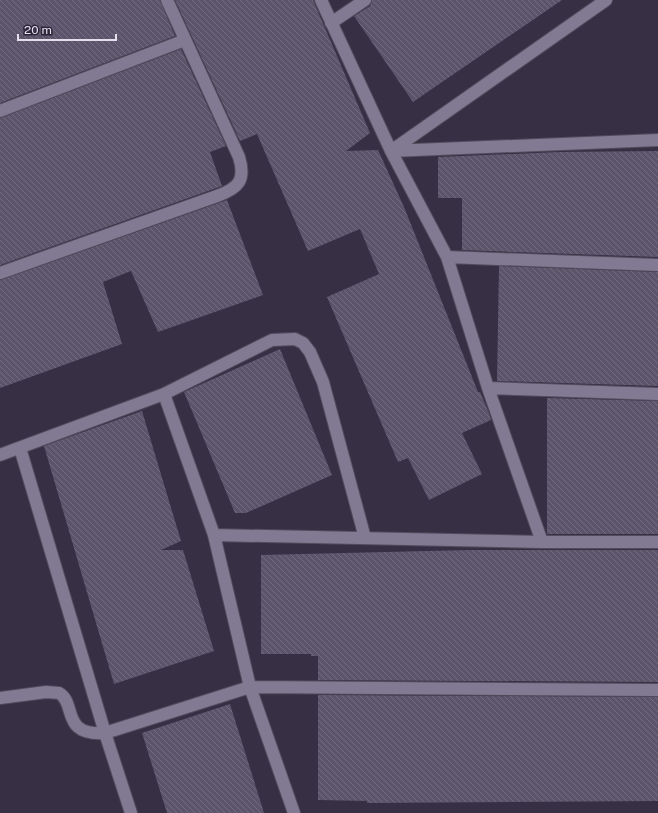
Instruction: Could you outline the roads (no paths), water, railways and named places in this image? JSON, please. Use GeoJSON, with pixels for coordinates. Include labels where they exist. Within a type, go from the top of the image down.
{"type":"FeatureCollection","features":[{"type":"Feature","properties":{"kind":"street"},"geometry":{"type":"LineString","coordinates":[[0,273],[221,194],[231,189],[241,180],[243,174],[239,157],[167,0]]}},
{"type":"Feature","properties":{"kind":"street"},"geometry":{"type":"LineString","coordinates":[[321,0],[391,151],[447,258],[488,388],[542,542]]}},
{"type":"Feature","properties":{"kind":"street"},"geometry":{"type":"LineString","coordinates":[[331,23],[364,0]]}},
{"type":"Feature","properties":{"kind":"street"},"geometry":{"type":"LineString","coordinates":[[391,151],[606,0]]}},
{"type":"Feature","properties":{"kind":"street"},"geometry":{"type":"LineString","coordinates":[[0,111],[185,40]]}},
{"type":"Feature","properties":{"kind":"street"},"geometry":{"type":"LineString","coordinates":[[391,151],[658,140]]}},
{"type":"Feature","properties":{"kind":"street"},"geometry":{"type":"LineString","coordinates":[[447,258],[658,265]]}},
{"type":"Feature","properties":{"kind":"street"},"geometry":{"type":"LineString","coordinates":[[0,455],[164,394],[272,340],[295,339],[303,343],[310,352],[323,382],[365,538]]}},
{"type":"Feature","properties":{"kind":"street"},"geometry":{"type":"LineString","coordinates":[[488,388],[658,394]]}},
{"type":"Feature","properties":{"kind":"street"},"geometry":{"type":"LineString","coordinates":[[164,394],[214,535],[250,687],[294,813]]}},
{"type":"Feature","properties":{"kind":"street"},"geometry":{"type":"LineString","coordinates":[[20,448],[105,733],[131,813]]}},
{"type":"Feature","properties":{"kind":"street"},"geometry":{"type":"LineString","coordinates":[[214,535],[542,542],[658,542]]}},
{"type":"Feature","properties":{"kind":"street"},"geometry":{"type":"LineString","coordinates":[[0,698],[46,692],[59,693],[65,699],[71,719],[75,724],[85,731],[93,734],[105,733],[250,687],[658,690]]}}]}
